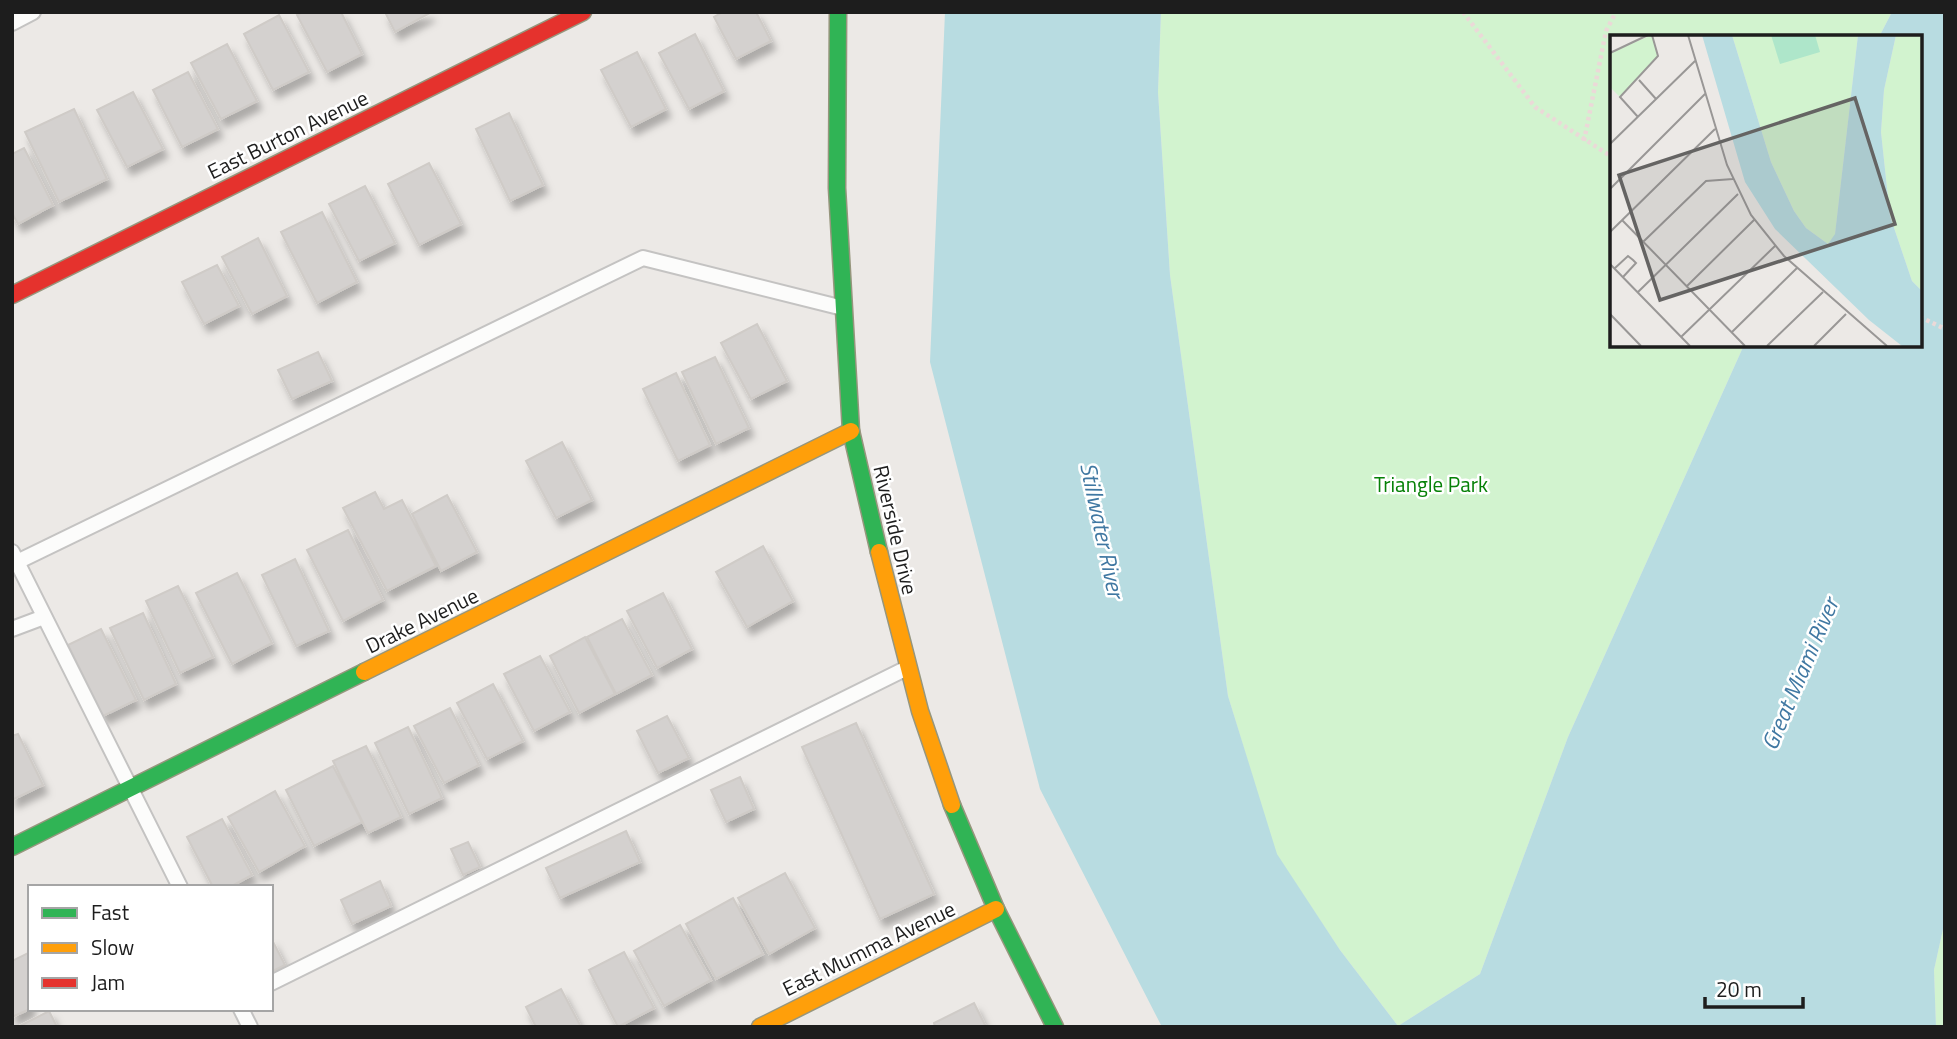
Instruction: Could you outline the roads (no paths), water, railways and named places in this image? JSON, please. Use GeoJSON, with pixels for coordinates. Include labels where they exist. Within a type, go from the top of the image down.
{"type":"FeatureCollection","features":[{"type":"Feature","properties":{"kind":"street","name":"East Burton Avenue"},"geometry":{"type":"LineString","coordinates":[[12,295],[583,12]]}},
{"type":"Feature","properties":{"kind":"street","name":"Riverside Drive"},"geometry":{"type":"LineString","coordinates":[[838,12],[837,188],[851,431],[908,667],[953,807],[996,909],[1055,1027]]}},
{"type":"Feature","properties":{"kind":"street","name":"Drake Avenue"},"geometry":{"type":"LineString","coordinates":[[12,847],[851,431]]}},
{"type":"Feature","properties":{"kind":"street","name":"East Mumma Avenue"},"geometry":{"type":"LineString","coordinates":[[760,1027],[996,909]]}},
{"type":"Feature","properties":{"kind":"lane"},"geometry":{"type":"LineString","coordinates":[[12,23],[33,12]]}},
{"type":"Feature","properties":{"kind":"lane"},"geometry":{"type":"LineString","coordinates":[[179,885],[15,557],[643,258],[845,308]]}},
{"type":"Feature","properties":{"kind":"lane"},"geometry":{"type":"LineString","coordinates":[[12,629],[44,617]]}},
{"type":"Feature","properties":{"kind":"lane"},"geometry":{"type":"LineString","coordinates":[[273,982],[908,667]]}},
{"type":"Feature","properties":{"kind":"lane"},"geometry":{"type":"LineString","coordinates":[[242,1011],[250,1027]]}},
{"type":"Feature","properties":{"kind":"water"},"geometry":{"type":"Polygon","coordinates":[[[945,12],[1161,12],[1158,92],[1170,275],[1228,696],[1277,854],[1340,950],[1398,1026],[1480,974],[1568,737],[1744,346],[1922,346],[1922,35],[1880,35],[1892,12],[1945,12],[1945,920],[1934,970],[1936,1027],[1162,1027],[1040,789],[930,362],[945,12]]]}},
{"type":"Feature","properties":{"kind":"park label","name":"Triangle Park"},"geometry":{"type":"Point","coordinates":[1431,485]}},
{"type":"Feature","properties":{"kind":"water label","name":"Stillwater River"},"geometry":{"type":"Point","coordinates":[1102,530]}},
{"type":"Feature","properties":{"kind":"water label","name":"Great Miami River"},"geometry":{"type":"Point","coordinates":[1800,674]}}]}
